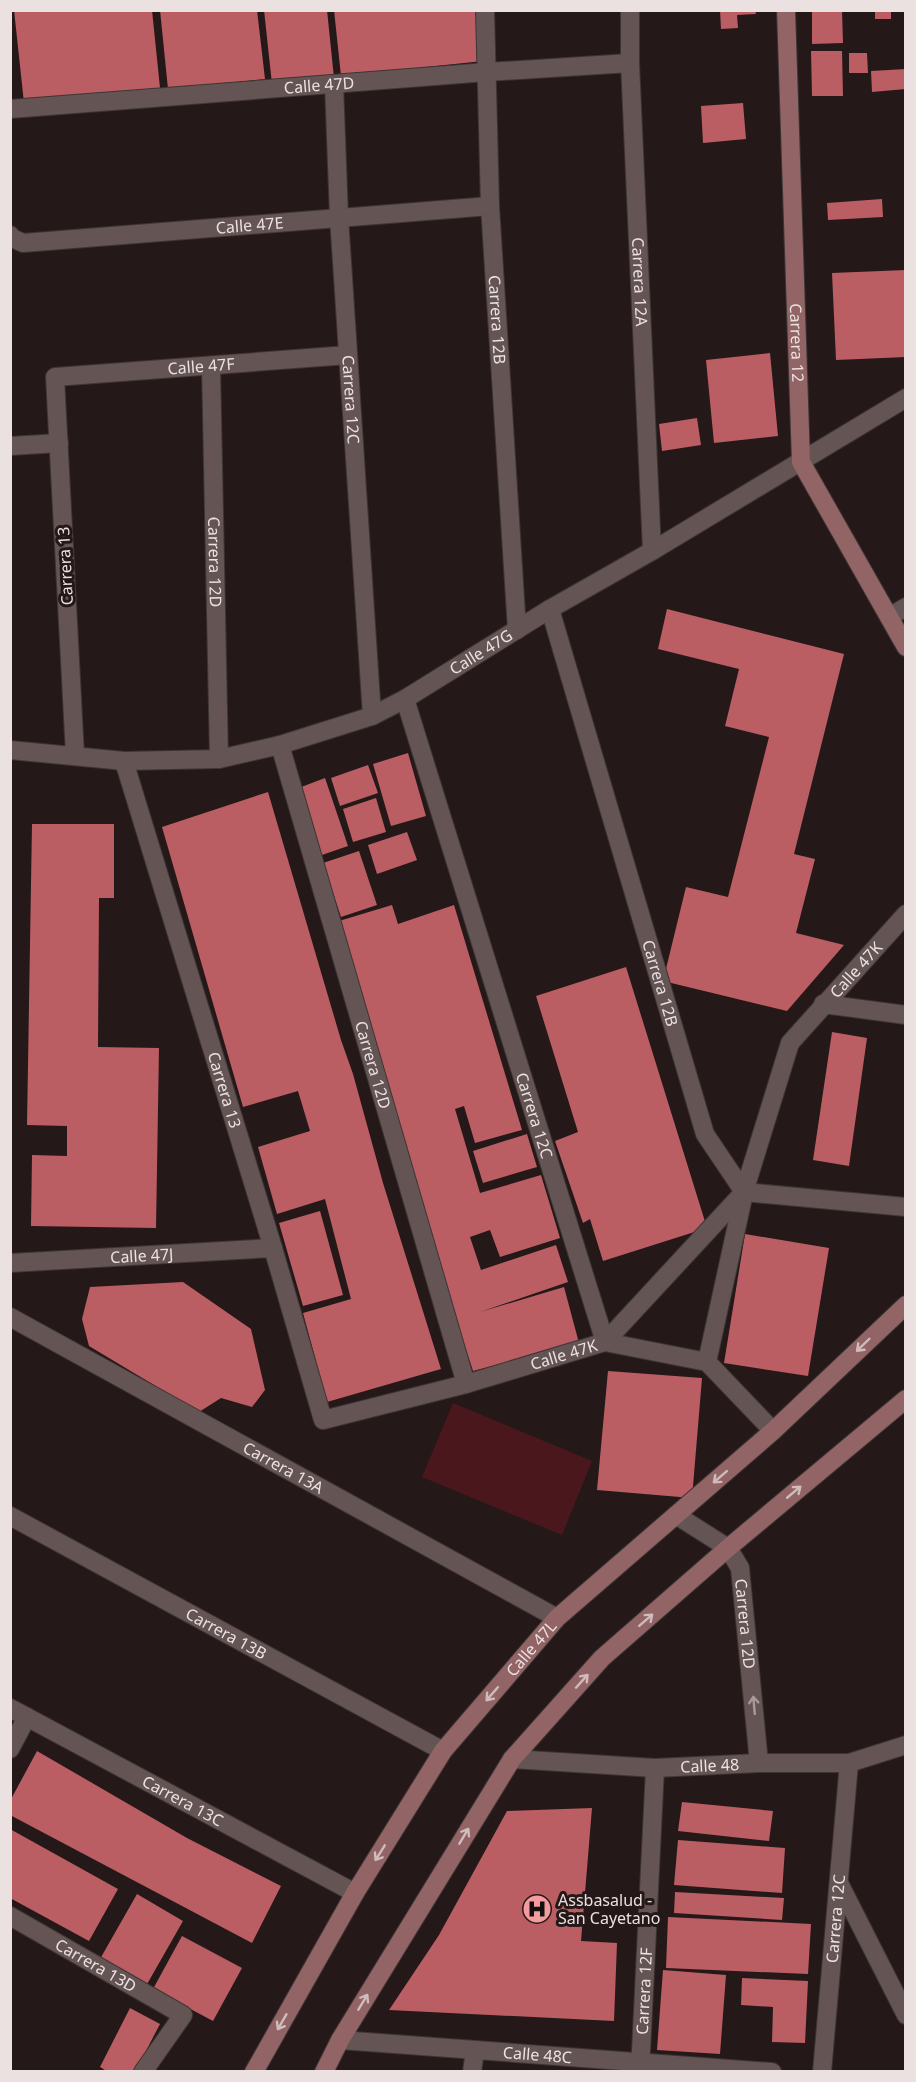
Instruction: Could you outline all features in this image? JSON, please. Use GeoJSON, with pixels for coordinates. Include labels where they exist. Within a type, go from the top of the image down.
{"type":"FeatureCollection","features":[{"type":"Feature","properties":{"kind":"street","name":"Carrera 12B"},"geometry":{"type":"LineString","coordinates":[[485,10],[490,206],[517,630]]}},
{"type":"Feature","properties":{"kind":"street","name":"Carrera 12A"},"geometry":{"type":"LineString","coordinates":[[630,10],[630,63],[652,552]]}},
{"type":"Feature","properties":{"kind":"street","name":"Carrera 12"},"geometry":{"type":"LineString","coordinates":[[786,10],[801,462],[906,647]]}},
{"type":"Feature","properties":{"kind":"street","name":"Calle 47D"},"geometry":{"type":"LineString","coordinates":[[10,109],[630,63]]}},
{"type":"Feature","properties":{"kind":"street","name":"Carrera 12C"},"geometry":{"type":"LineString","coordinates":[[334,84],[339,218],[372,716]]}},
{"type":"Feature","properties":{"kind":"street","name":"Calle 47E"},"geometry":{"type":"LineString","coordinates":[[10,235],[23,243],[490,206]]}},
{"type":"Feature","properties":{"kind":"street","name":"Calle 47F"},"geometry":{"type":"LineString","coordinates":[[55,377],[348,355]]}},
{"type":"Feature","properties":{"kind":"street","name":"Carrera 12D"},"geometry":{"type":"LineString","coordinates":[[211,366],[219,759]]}},
{"type":"Feature","properties":{"kind":"street","name":"Carrera 13"},"geometry":{"type":"LineString","coordinates":[[55,377],[75,755]]}},
{"type":"Feature","properties":{"kind":"street","name":"Calle 47G"},"geometry":{"type":"LineString","coordinates":[[10,750],[124,761],[219,759],[280,745],[372,716],[405,699],[550,609],[652,552],[906,398]]}},
{"type":"Feature","properties":{"kind":"street"},"geometry":{"type":"LineString","coordinates":[[10,446],[59,443]]}},
{"type":"Feature","properties":{"kind":"street"},"geometry":{"type":"LineString","coordinates":[[889,617],[906,607]]}},
{"type":"Feature","properties":{"kind":"street","name":"Carrera 12B"},"geometry":{"type":"LineString","coordinates":[[550,609],[705,1134],[744,1192]]}},
{"type":"Feature","properties":{"kind":"street","name":"Carrera 12C"},"geometry":{"type":"LineString","coordinates":[[405,699],[605,1342]]}},
{"type":"Feature","properties":{"kind":"street","name":"Carrera 12D"},"geometry":{"type":"LineString","coordinates":[[280,745],[466,1384]]}},
{"type":"Feature","properties":{"kind":"street","name":"Carrera 13"},"geometry":{"type":"LineString","coordinates":[[124,761],[273,1248],[323,1420]]}},
{"type":"Feature","properties":{"kind":"street","name":"Calle 47K"},"geometry":{"type":"LineString","coordinates":[[708,1362],[744,1192],[790,1043],[906,914]]}},
{"type":"Feature","properties":{"kind":"street"},"geometry":{"type":"LineString","coordinates":[[824,1004],[906,1015]]}},
{"type":"Feature","properties":{"kind":"street"},"geometry":{"type":"LineString","coordinates":[[744,1192],[906,1207]]}},
{"type":"Feature","properties":{"kind":"street","name":"Calle 47K"},"geometry":{"type":"LineString","coordinates":[[323,1420],[466,1384],[605,1342],[744,1192]]}},
{"type":"Feature","properties":{"kind":"street","name":"Calle 47J"},"geometry":{"type":"LineString","coordinates":[[10,1263],[273,1248]]}},
{"type":"Feature","properties":{"kind":"street","name":"Calle 47L"},"geometry":{"type":"LineString","coordinates":[[254,2072],[355,1893],[443,1751],[557,1618],[773,1431],[906,1305]]}},
{"type":"Feature","properties":{"kind":"street","name":"Carrera 13A"},"geometry":{"type":"LineString","coordinates":[[10,1317],[557,1618]]}},
{"type":"Feature","properties":{"kind":"street"},"geometry":{"type":"LineString","coordinates":[[605,1342],[708,1362],[773,1431]]}},
{"type":"Feature","properties":{"kind":"street"},"geometry":{"type":"LineString","coordinates":[[324,2072],[340,2040],[512,1758],[602,1658],[728,1548],[906,1399]]}},
{"type":"Feature","properties":{"kind":"street"},"geometry":{"type":"LineString","coordinates":[[676,1515],[728,1548]]}},
{"type":"Feature","properties":{"kind":"street","name":"Carrera 13B"},"geometry":{"type":"LineString","coordinates":[[10,1516],[443,1751]]}},
{"type":"Feature","properties":{"kind":"street","name":"Carrera 12D"},"geometry":{"type":"LineString","coordinates":[[728,1548],[740,1568],[759,1763]]}},
{"type":"Feature","properties":{"kind":"street","name":"Carrera 13C"},"geometry":{"type":"LineString","coordinates":[[10,1708],[355,1893]]}},
{"type":"Feature","properties":{"kind":"street"},"geometry":{"type":"LineString","coordinates":[[10,1749],[27,1717]]}},
{"type":"Feature","properties":{"kind":"street","name":"Calle 48"},"geometry":{"type":"LineString","coordinates":[[512,1758],[655,1768],[759,1763],[849,1763],[906,1745]]}},
{"type":"Feature","properties":{"kind":"street","name":"Carrera 12C"},"geometry":{"type":"LineString","coordinates":[[822,2072],[849,1763]]}},
{"type":"Feature","properties":{"kind":"street","name":"Carrera 12F"},"geometry":{"type":"LineString","coordinates":[[640,2066],[655,1768]]}},
{"type":"Feature","properties":{"kind":"street"},"geometry":{"type":"LineString","coordinates":[[839,1883],[906,2015]]}},
{"type":"Feature","properties":{"kind":"street","name":"Carrera 13D"},"geometry":{"type":"LineString","coordinates":[[10,1916],[183,2014],[143,2072]]}},
{"type":"Feature","properties":{"kind":"street","name":"Calle 48C"},"geometry":{"type":"LineString","coordinates":[[340,2040],[640,2066],[772,2072]]}},
{"type":"Feature","properties":{"kind":"street"},"geometry":{"type":"LineString","coordinates":[[472,2072],[476,2050]]}},
{"type":"Feature","properties":{"kind":"shaded area"},"geometry":{"type":"Polygon","coordinates":[[[453,1403],[592,1461],[562,1535],[422,1477],[453,1403]]]}},
{"type":"Feature","properties":{"kind":"building"},"geometry":{"type":"Polygon","coordinates":[[[14,10],[152,10],[160,88],[24,103],[14,10]]]}},
{"type":"Feature","properties":{"kind":"building"},"geometry":{"type":"Polygon","coordinates":[[[160,10],[257,10],[265,79],[168,89],[160,10]]]}},
{"type":"Feature","properties":{"kind":"building"},"geometry":{"type":"Polygon","coordinates":[[[264,10],[327,10],[334,78],[272,84],[264,10]]]}},
{"type":"Feature","properties":{"kind":"building"},"geometry":{"type":"Polygon","coordinates":[[[334,10],[478,10],[483,61],[341,76],[334,10]]]}},
{"type":"Feature","properties":{"kind":"building"},"geometry":{"type":"Polygon","coordinates":[[[720,10],[755,10],[756,14],[737,15],[738,28],[721,29],[720,10]]]}},
{"type":"Feature","properties":{"kind":"building"},"geometry":{"type":"Polygon","coordinates":[[[812,10],[842,10],[843,43],[812,44],[812,10]]]}},
{"type":"Feature","properties":{"kind":"building"},"geometry":{"type":"Polygon","coordinates":[[[875,10],[891,10],[891,19],[875,19],[875,10]]]}},
{"type":"Feature","properties":{"kind":"building"},"geometry":{"type":"Polygon","coordinates":[[[811,51],[842,51],[843,96],[812,96],[811,51]]]}},
{"type":"Feature","properties":{"kind":"building"},"geometry":{"type":"Polygon","coordinates":[[[849,53],[867,53],[868,73],[849,73],[849,53]]]}},
{"type":"Feature","properties":{"kind":"building"},"geometry":{"type":"Polygon","coordinates":[[[906,69],[906,89],[872,92],[871,71],[906,69]]]}},
{"type":"Feature","properties":{"kind":"building"},"geometry":{"type":"Polygon","coordinates":[[[743,103],[746,139],[703,143],[701,106],[743,103]]]}},
{"type":"Feature","properties":{"kind":"building"},"geometry":{"type":"Polygon","coordinates":[[[882,199],[883,217],[828,220],[827,203],[882,199]]]}},
{"type":"Feature","properties":{"kind":"building"},"geometry":{"type":"Polygon","coordinates":[[[906,270],[906,357],[836,360],[832,273],[906,270]]]}},
{"type":"Feature","properties":{"kind":"building"},"geometry":{"type":"Polygon","coordinates":[[[770,353],[778,436],[714,443],[706,360],[770,353]]]}},
{"type":"Feature","properties":{"kind":"building"},"geometry":{"type":"Polygon","coordinates":[[[697,418],[701,445],[662,451],[659,424],[697,418]]]}},
{"type":"Feature","properties":{"kind":"building"},"geometry":{"type":"Polygon","coordinates":[[[667,609],[844,654],[794,854],[815,859],[796,933],[844,945],[787,1011],[663,981],[686,887],[728,897],[769,737],[725,726],[739,669],[658,649],[667,609]]]}},
{"type":"Feature","properties":{"kind":"building"},"geometry":{"type":"Polygon","coordinates":[[[408,753],[426,816],[391,826],[373,764],[408,753]]]}},
{"type":"Feature","properties":{"kind":"building"},"geometry":{"type":"Polygon","coordinates":[[[368,765],[378,793],[340,806],[331,778],[368,765]]]}},
{"type":"Feature","properties":{"kind":"building"},"geometry":{"type":"Polygon","coordinates":[[[325,778],[348,846],[319,856],[296,789],[325,778]]]}},
{"type":"Feature","properties":{"kind":"building"},"geometry":{"type":"Polygon","coordinates":[[[268,792],[353,1074],[383,1183],[441,1369],[327,1402],[303,1313],[351,1299],[325,1199],[277,1214],[258,1147],[310,1131],[298,1091],[243,1107],[162,827],[268,792]]]}},
{"type":"Feature","properties":{"kind":"building"},"geometry":{"type":"Polygon","coordinates":[[[376,798],[386,832],[353,842],[343,809],[376,798]]]}},
{"type":"Feature","properties":{"kind":"building"},"geometry":{"type":"Polygon","coordinates":[[[32,824],[114,824],[114,898],[99,898],[98,1047],[159,1048],[156,1228],[31,1226],[32,1155],[67,1156],[67,1126],[27,1125],[32,824]]]}},
{"type":"Feature","properties":{"kind":"building"},"geometry":{"type":"Polygon","coordinates":[[[407,832],[417,860],[377,874],[368,845],[407,832]]]}},
{"type":"Feature","properties":{"kind":"building"},"geometry":{"type":"Polygon","coordinates":[[[359,851],[377,905],[341,917],[323,863],[359,851]]]}},
{"type":"Feature","properties":{"kind":"building"},"geometry":{"type":"Polygon","coordinates":[[[392,905],[398,924],[454,905],[522,1130],[475,1143],[464,1106],[455,1109],[480,1193],[541,1175],[560,1238],[500,1257],[490,1230],[470,1237],[481,1270],[556,1245],[568,1282],[480,1312],[564,1287],[579,1343],[473,1371],[433,1249],[339,921],[392,905]]]}},
{"type":"Feature","properties":{"kind":"building"},"geometry":{"type":"Polygon","coordinates":[[[626,967],[707,1228],[603,1261],[590,1219],[583,1223],[555,1141],[578,1132],[536,996],[626,967]]]}},
{"type":"Feature","properties":{"kind":"building"},"geometry":{"type":"Polygon","coordinates":[[[832,1032],[867,1038],[849,1166],[813,1160],[832,1032]]]}},
{"type":"Feature","properties":{"kind":"building"},"geometry":{"type":"Polygon","coordinates":[[[527,1134],[537,1167],[483,1183],[473,1151],[527,1134]]]}},
{"type":"Feature","properties":{"kind":"building"},"geometry":{"type":"Polygon","coordinates":[[[320,1211],[343,1295],[303,1306],[279,1223],[320,1211]]]}},
{"type":"Feature","properties":{"kind":"building"},"geometry":{"type":"Polygon","coordinates":[[[745,1234],[829,1248],[808,1376],[724,1363],[745,1234]]]}},
{"type":"Feature","properties":{"kind":"building"},"geometry":{"type":"Polygon","coordinates":[[[183,1282],[251,1329],[265,1390],[252,1407],[221,1398],[199,1412],[89,1346],[82,1319],[90,1287],[183,1282]]]}},
{"type":"Feature","properties":{"kind":"building"},"geometry":{"type":"Polygon","coordinates":[[[608,1371],[702,1378],[692,1498],[597,1490],[608,1371]]]}},
{"type":"Feature","properties":{"kind":"building"},"geometry":{"type":"Polygon","coordinates":[[[37,1751],[187,1838],[281,1886],[252,1943],[10,1815],[10,1801],[37,1751]]]}},
{"type":"Feature","properties":{"kind":"building"},"geometry":{"type":"Polygon","coordinates":[[[682,1802],[773,1811],[769,1841],[678,1831],[682,1802]]]}},
{"type":"Feature","properties":{"kind":"building","name":"Assbasalud - San Cayetano"},"geometry":{"type":"Polygon","coordinates":[[[592,1808],[581,1941],[617,1943],[614,2021],[389,2010],[439,1935],[507,1811],[592,1808]]]}},
{"type":"Feature","properties":{"kind":"building"},"geometry":{"type":"Polygon","coordinates":[[[10,1829],[118,1889],[89,1941],[10,1898],[10,1829]]]}},
{"type":"Feature","properties":{"kind":"building"},"geometry":{"type":"Polygon","coordinates":[[[678,1840],[785,1848],[782,1893],[674,1885],[678,1840]]]}},
{"type":"Feature","properties":{"kind":"building"},"geometry":{"type":"Polygon","coordinates":[[[675,1892],[784,1898],[782,1920],[674,1913],[675,1892]]]}},
{"type":"Feature","properties":{"kind":"building"},"geometry":{"type":"Polygon","coordinates":[[[137,1894],[183,1921],[146,1986],[100,1959],[137,1894]]]}},
{"type":"Feature","properties":{"kind":"building"},"geometry":{"type":"Polygon","coordinates":[[[668,1917],[811,1924],[808,1974],[666,1968],[668,1917]]]}},
{"type":"Feature","properties":{"kind":"building"},"geometry":{"type":"Polygon","coordinates":[[[182,1936],[242,1968],[213,2021],[153,1989],[182,1936]]]}},
{"type":"Feature","properties":{"kind":"building"},"geometry":{"type":"Polygon","coordinates":[[[663,1970],[726,1975],[720,2054],[657,2050],[663,1970]]]}},
{"type":"Feature","properties":{"kind":"building"},"geometry":{"type":"Polygon","coordinates":[[[742,1978],[808,1981],[805,2043],[772,2042],[773,2007],[741,2005],[742,1978]]]}},
{"type":"Feature","properties":{"kind":"building"},"geometry":{"type":"Polygon","coordinates":[[[130,2008],[160,2024],[135,2072],[108,2072],[100,2067],[130,2008]]]}},
{"type":"Feature","properties":{"kind":"place","name":"Assbasalud - San Cayetano"},"geometry":{"type":"Point","coordinates":[537,1909]}}]}
